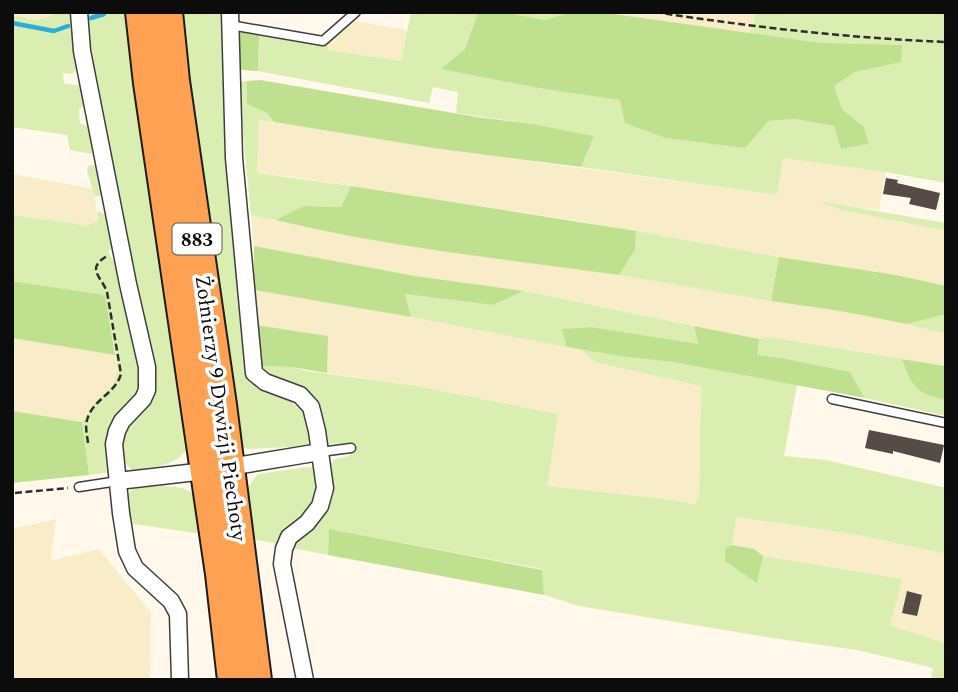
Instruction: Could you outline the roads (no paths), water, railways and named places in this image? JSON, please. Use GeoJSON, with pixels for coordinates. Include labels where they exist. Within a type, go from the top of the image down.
{"type":"FeatureCollection","features":[{"type":"Feature","properties":{"kind":"highway","name":"Żołnierzy 9 Dywizji Piechoty"},"geometry":{"type":"LineString","coordinates":[[141,12],[148,83],[257,680]]}},
{"type":"Feature","properties":{"kind":"highway","name":"Żołnierzy 9 Dywizji Piechoty"},"geometry":{"type":"LineString","coordinates":[[167,12],[182,129],[217,468],[216,547],[232,680]]}},
{"type":"Feature","properties":{"kind":"street"},"geometry":{"type":"LineString","coordinates":[[79,12],[82,51],[147,367],[147,390],[143,399],[122,421],[114,444],[127,551],[135,568],[171,601],[178,614],[180,680]]}},
{"type":"Feature","properties":{"kind":"street"},"geometry":{"type":"LineString","coordinates":[[230,19],[234,158],[254,373],[265,382],[300,395],[311,407],[325,488],[320,506],[307,523],[289,537],[282,564],[305,680]]}},
{"type":"Feature","properties":{"kind":"street"},"geometry":{"type":"LineString","coordinates":[[118,481],[320,452]]}},
{"type":"Feature","properties":{"kind":"lane"},"geometry":{"type":"LineString","coordinates":[[230,19],[323,41],[356,12]]}},
{"type":"Feature","properties":{"kind":"lane"},"geometry":{"type":"LineString","coordinates":[[832,399],[946,423]]}},
{"type":"Feature","properties":{"kind":"lane"},"geometry":{"type":"LineString","coordinates":[[320,452],[351,448]]}},
{"type":"Feature","properties":{"kind":"lane"},"geometry":{"type":"LineString","coordinates":[[79,487],[118,481]]}},
{"type":"Feature","properties":{"kind":"waterway"},"geometry":{"type":"LineString","coordinates":[[91,18],[104,14]]}},
{"type":"Feature","properties":{"kind":"waterway"},"geometry":{"type":"LineString","coordinates":[[12,23],[54,31],[68,26]]}}]}
